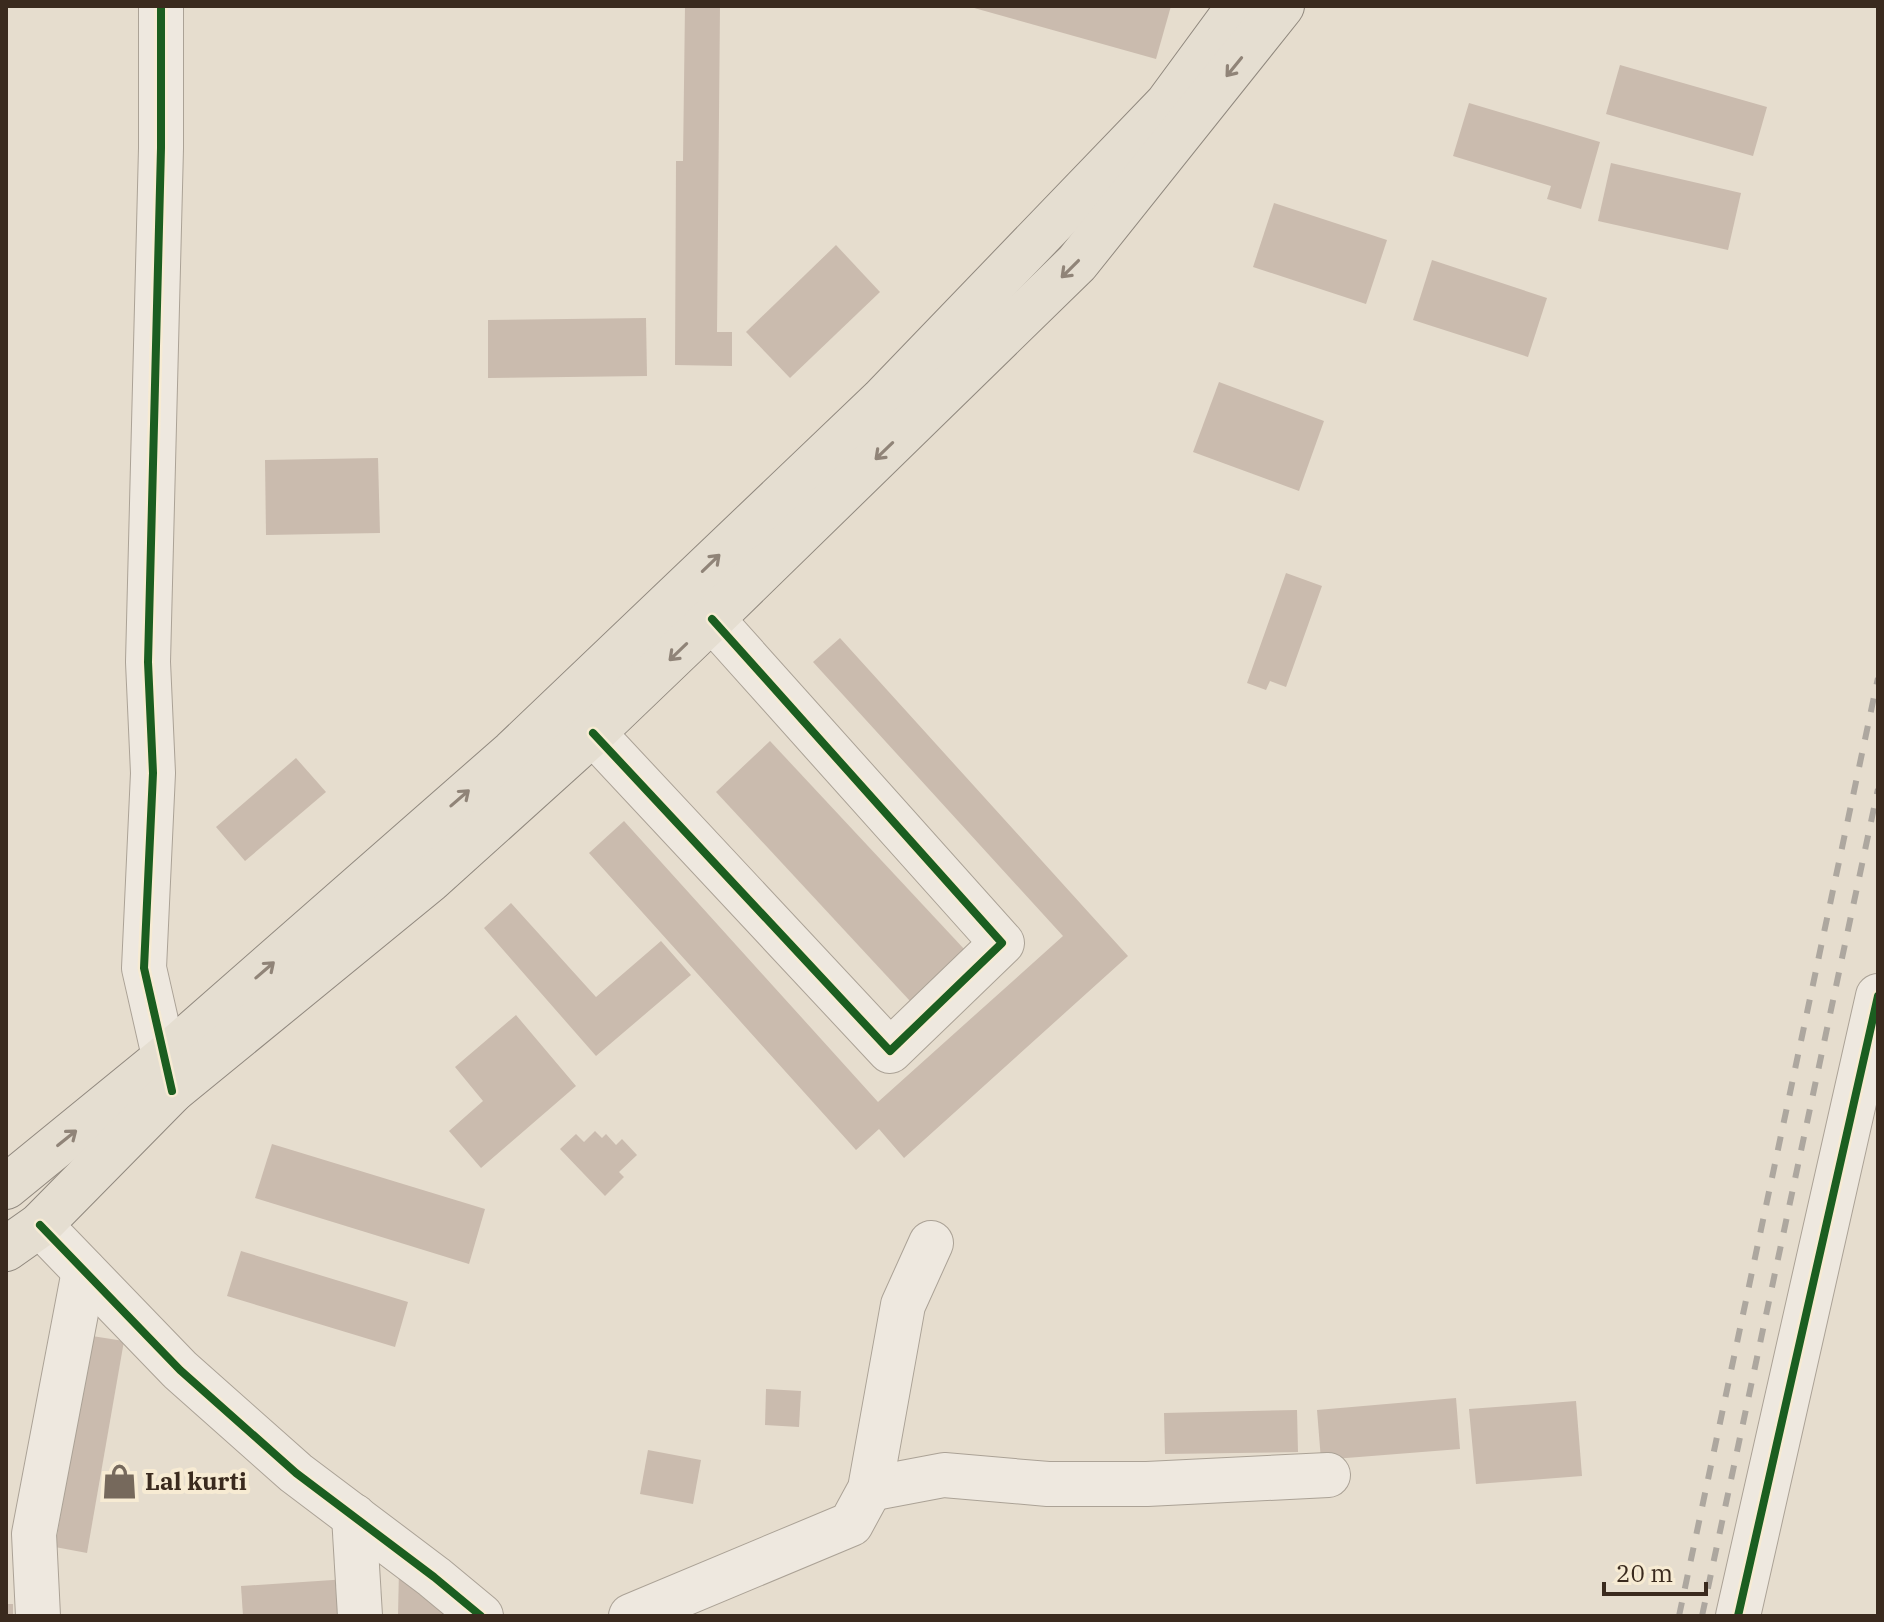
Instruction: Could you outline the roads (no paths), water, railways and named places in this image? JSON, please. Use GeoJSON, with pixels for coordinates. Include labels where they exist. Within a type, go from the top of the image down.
{"type":"FeatureCollection","features":[{"type":"Feature","properties":{"kind":"main road"},"geometry":{"type":"LineString","coordinates":[[23,1237],[168,1074],[513,752],[882,400],[1167,104],[1239,6]]}},
{"type":"Feature","properties":{"kind":"main road"},"geometry":{"type":"LineString","coordinates":[[6,1187],[168,1074],[430,880],[593,733],[1077,263],[1282,6]]}},
{"type":"Feature","properties":{"kind":"street"},"geometry":{"type":"LineString","coordinates":[[161,6],[161,148],[148,662],[153,773],[144,968],[168,1074]]}},
{"type":"Feature","properties":{"kind":"street"},"geometry":{"type":"LineString","coordinates":[[593,733],[890,1051],[1002,943],[712,619]]}},
{"type":"Feature","properties":{"kind":"street"},"geometry":{"type":"LineString","coordinates":[[1738,1616],[1878,996]]}},
{"type":"Feature","properties":{"kind":"street"},"geometry":{"type":"LineString","coordinates":[[23,1237],[84,1271],[180,1370],[296,1473],[481,1616]]}},
{"type":"Feature","properties":{"kind":"street"},"geometry":{"type":"LineString","coordinates":[[631,1616],[851,1524],[870,1489],[903,1305],[931,1243]]}},
{"type":"Feature","properties":{"kind":"street"},"geometry":{"type":"LineString","coordinates":[[38,1616],[34,1534],[84,1271]]}},
{"type":"Feature","properties":{"kind":"street"},"geometry":{"type":"LineString","coordinates":[[870,1489],[944,1475],[1048,1484],[1147,1484],[1328,1475]]}},
{"type":"Feature","properties":{"kind":"street"},"geometry":{"type":"LineString","coordinates":[[354,1516],[360,1616]]}},
{"type":"Feature","properties":{"kind":"railway"},"geometry":{"type":"LineString","coordinates":[[1679,1616],[1878,678]]}},
{"type":"Feature","properties":{"kind":"railway"},"geometry":{"type":"LineString","coordinates":[[1702,1616],[1878,789]]}},
{"type":"Feature","properties":{"kind":"place","name":"Lal kurti"},"geometry":{"type":"Point","coordinates":[119,1482]}}]}
